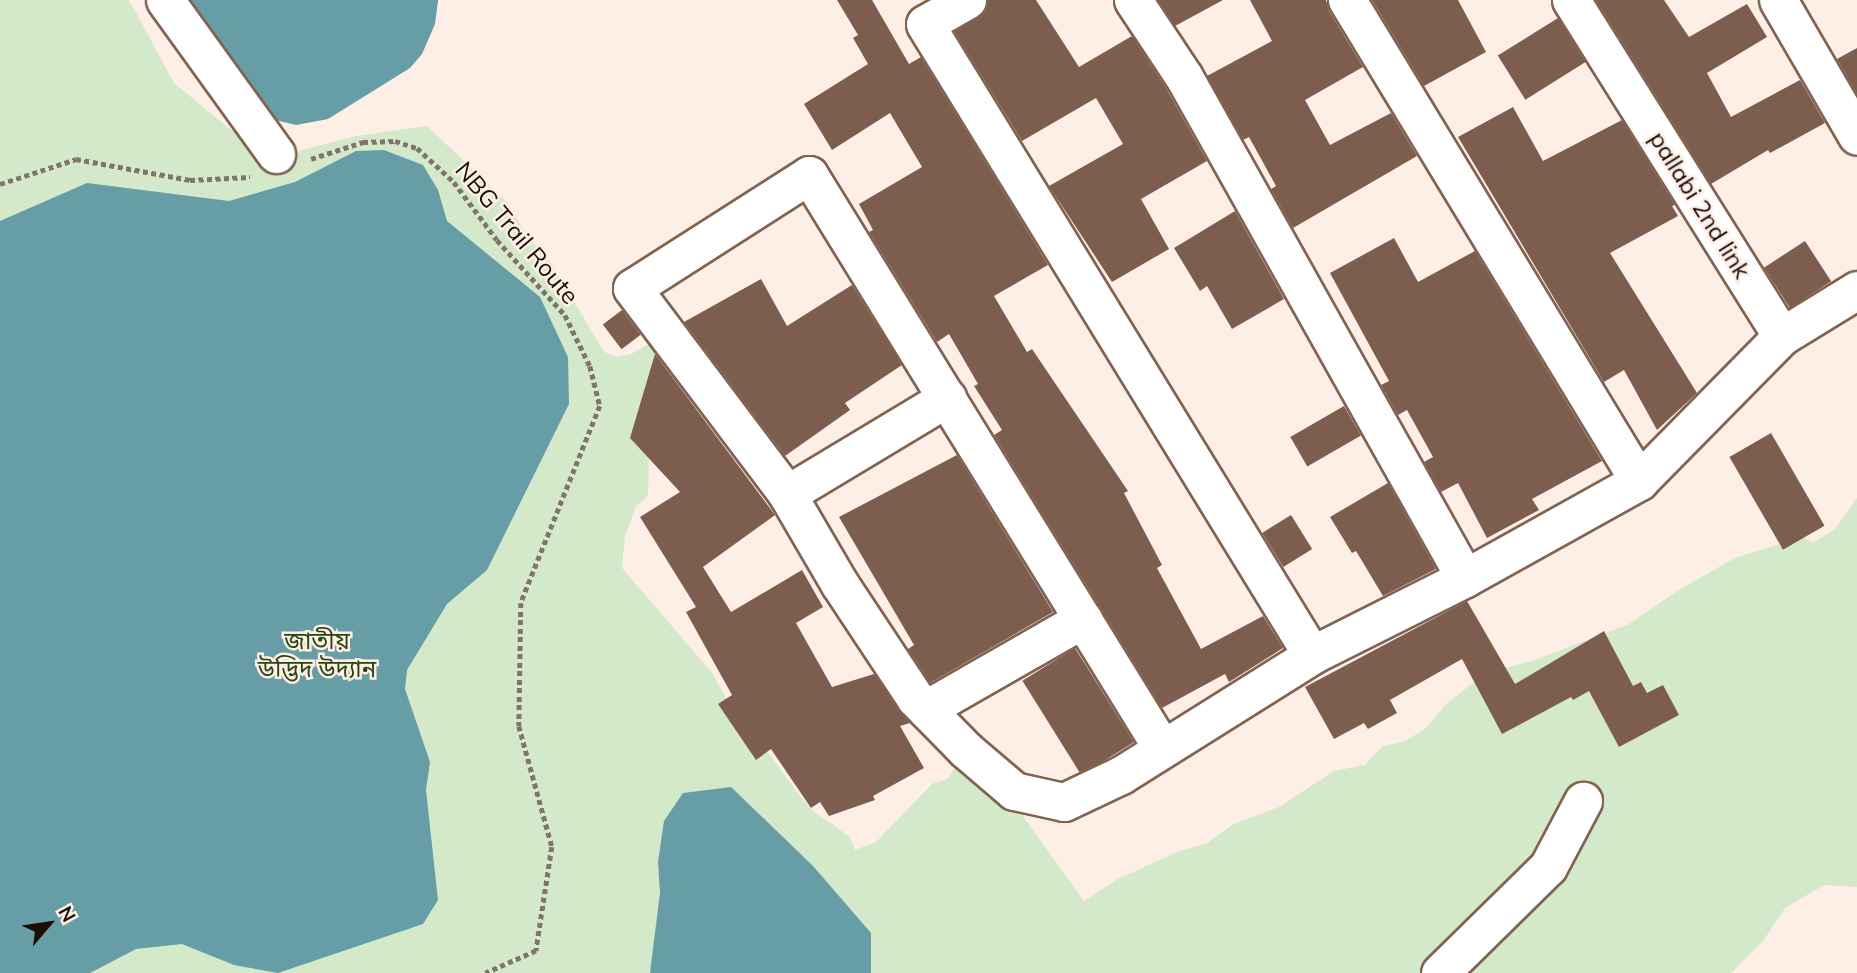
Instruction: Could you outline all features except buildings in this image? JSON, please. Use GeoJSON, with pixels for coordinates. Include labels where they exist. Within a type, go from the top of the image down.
{"type":"FeatureCollection","features":[{"type":"Feature","properties":{"kind":"street"},"geometry":{"type":"LineString","coordinates":[[164,0],[279,164]]}},
{"type":"Feature","properties":{"kind":"street"},"geometry":{"type":"LineString","coordinates":[[967,0],[925,24],[1312,655]]}},
{"type":"Feature","properties":{"kind":"street"},"geometry":{"type":"LineString","coordinates":[[1133,0],[1184,77],[1465,578]]}},
{"type":"Feature","properties":{"kind":"street"},"geometry":{"type":"LineString","coordinates":[[1347,0],[1639,481]]}},
{"type":"Feature","properties":{"kind":"street","name":"pallabi 2nd link"},"geometry":{"type":"LineString","coordinates":[[1571,0],[1782,336]]}},
{"type":"Feature","properties":{"kind":"street"},"geometry":{"type":"LineString","coordinates":[[1779,0],[1857,136]]}},
{"type":"Feature","properties":{"kind":"street"},"geometry":{"type":"LineString","coordinates":[[1162,748],[809,175],[632,288],[787,494],[839,583],[915,698],[966,750],[1014,791],[1064,802],[1121,775],[1312,655],[1465,578],[1639,481],[1782,336],[1857,290]]}},
{"type":"Feature","properties":{"kind":"street"},"geometry":{"type":"LineString","coordinates":[[787,494],[947,398]]}},
{"type":"Feature","properties":{"kind":"street"},"geometry":{"type":"LineString","coordinates":[[926,709],[1083,619]]}},
{"type":"Feature","properties":{"kind":"street"},"geometry":{"type":"LineString","coordinates":[[1440,973],[1548,867],[1583,801]]}},
{"type":"Feature","properties":{"kind":"path","name":"NBG Trail Route"},"geometry":{"type":"LineString","coordinates":[[0,184],[76,159],[190,180],[279,164],[363,142],[395,141],[417,148],[454,182],[497,240],[565,315],[590,366],[600,405],[521,603],[519,726],[551,847],[536,951],[486,973]]}},
{"type":"Feature","properties":{"kind":"green space","name":"জাতীয় উদ্ভিদ উদ্যান"},"geometry":{"type":"Polygon","coordinates":[[[0,0],[129,0],[174,83],[231,130],[270,149],[298,151],[356,136],[427,126],[507,202],[528,237],[550,261],[604,352],[617,357],[631,354],[670,332],[674,346],[674,388],[649,456],[648,496],[636,506],[625,536],[622,568],[713,674],[733,712],[761,743],[800,796],[813,811],[850,837],[855,850],[876,842],[932,784],[948,779],[957,765],[1012,801],[1084,901],[1116,880],[1177,852],[1207,843],[1232,825],[1279,807],[1334,771],[1365,765],[1383,746],[1403,742],[1424,730],[1446,704],[1486,673],[1532,661],[1629,624],[1677,591],[1735,558],[1803,537],[1813,543],[1835,529],[1857,498],[1857,887],[1824,885],[1785,908],[1763,941],[1731,973],[0,973],[0,0]]]}},
{"type":"Feature","properties":{"kind":"water"},"geometry":{"type":"Polygon","coordinates":[[[179,0],[438,1],[435,24],[422,54],[410,68],[328,119],[296,125],[275,120],[257,106],[179,0]]]}},
{"type":"Feature","properties":{"kind":"water"},"geometry":{"type":"Polygon","coordinates":[[[384,150],[423,165],[438,190],[447,221],[540,297],[568,357],[569,404],[487,570],[447,604],[407,670],[405,689],[430,762],[426,790],[438,900],[423,924],[278,973],[234,965],[182,944],[136,949],[90,973],[0,973],[0,221],[87,183],[229,201],[295,182],[356,151],[384,150]]]}},
{"type":"Feature","properties":{"kind":"water"},"geometry":{"type":"Polygon","coordinates":[[[731,787],[813,866],[871,933],[871,973],[650,973],[660,893],[658,862],[664,821],[683,793],[731,787]]]}}]}
